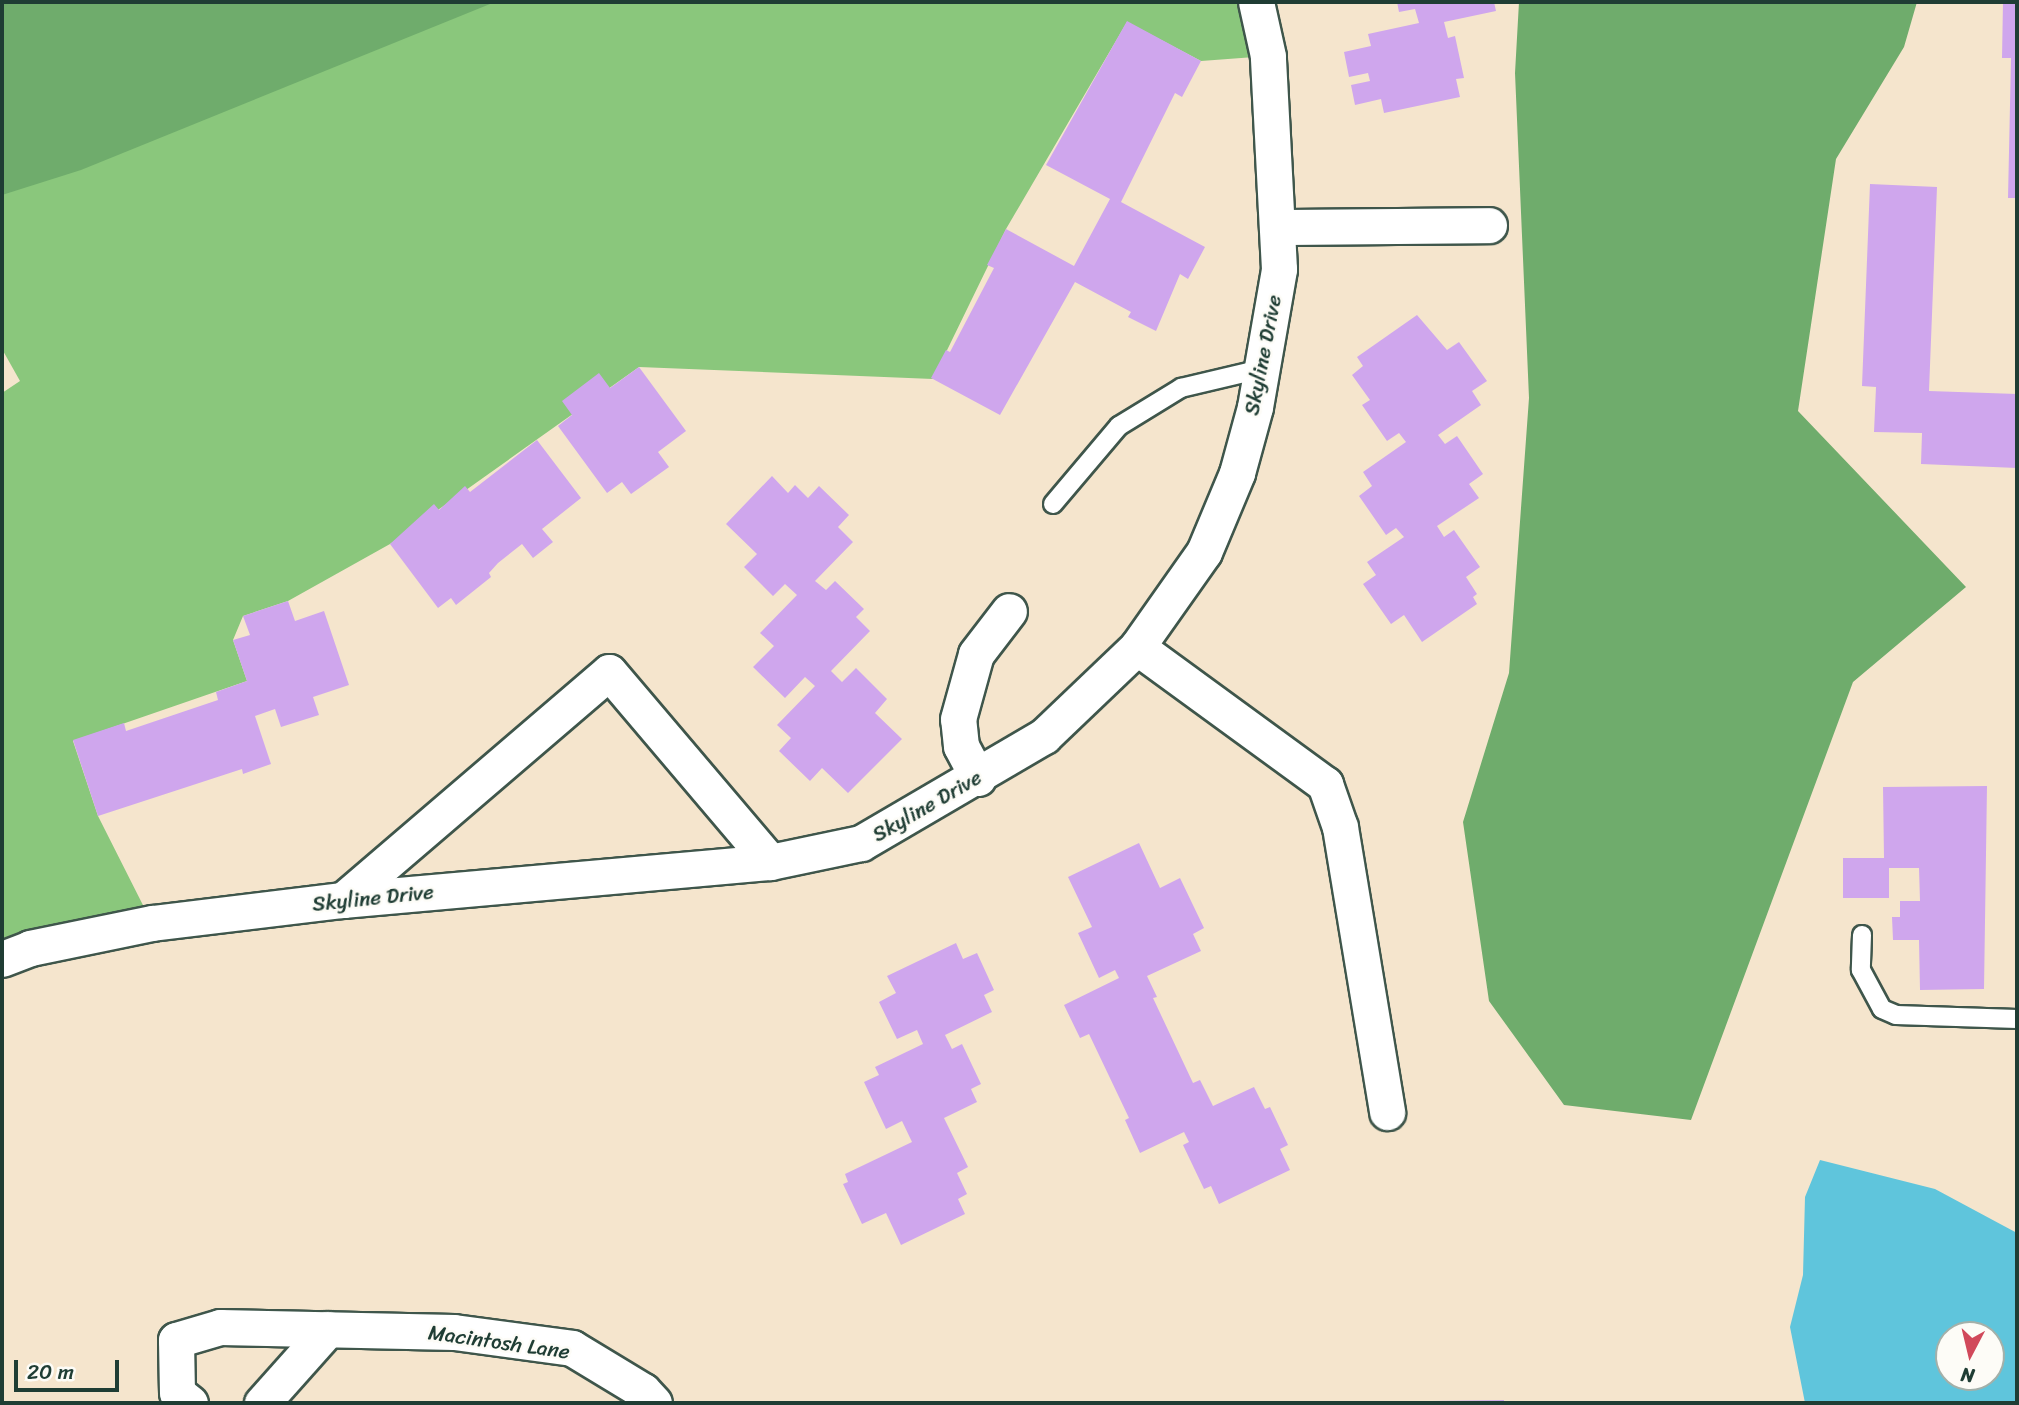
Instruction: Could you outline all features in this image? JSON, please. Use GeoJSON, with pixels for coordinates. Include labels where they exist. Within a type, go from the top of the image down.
{"type":"FeatureCollection","features":[{"type":"Feature","properties":{"kind":"street","name":"Skyline Drive"},"geometry":{"type":"LineString","coordinates":[[2,959],[30,948],[152,923],[343,900],[770,862],[861,843],[978,778],[1044,736],[1137,647],[1203,552],[1237,473],[1261,369],[1279,269],[1268,56],[1256,2]]}},
{"type":"Feature","properties":{"kind":"street"},"geometry":{"type":"LineString","coordinates":[[1277,227],[1489,225]]}},
{"type":"Feature","properties":{"kind":"street"},"geometry":{"type":"LineString","coordinates":[[978,778],[961,746],[958,719],[976,654],[1009,611]]}},
{"type":"Feature","properties":{"kind":"street"},"geometry":{"type":"LineString","coordinates":[[1137,647],[1325,784],[1340,827],[1387,1112]]}},
{"type":"Feature","properties":{"kind":"street"},"geometry":{"type":"LineString","coordinates":[[343,900],[609,672],[770,862]]}},
{"type":"Feature","properties":{"kind":"street","name":"Macintosh Lane"},"geometry":{"type":"LineString","coordinates":[[190,1403],[177,1393],[176,1340],[220,1327],[454,1332],[572,1348],[643,1391],[654,1403]]}},
{"type":"Feature","properties":{"kind":"street"},"geometry":{"type":"LineString","coordinates":[[262,1403],[328,1329]]}},
{"type":"Feature","properties":{"kind":"lane"},"geometry":{"type":"LineString","coordinates":[[1053,504],[1119,426],[1181,388],[1261,369]]}},
{"type":"Feature","properties":{"kind":"lane"},"geometry":{"type":"LineString","coordinates":[[1862,936],[1861,970],[1882,1009],[1896,1015],[2017,1019]]}},
{"type":"Feature","properties":{"kind":"green space"},"geometry":{"type":"Polygon","coordinates":[[[2,2],[1256,2],[1268,56],[1201,61],[1127,22],[1006,229],[933,379],[639,367],[390,544],[288,601],[243,616],[233,640],[247,681],[73,741],[98,816],[152,923],[2,959],[2,393],[20,381],[2,349],[2,2]]]}},
{"type":"Feature","properties":{"kind":"green space"},"geometry":{"type":"Polygon","coordinates":[[[2,2],[495,2],[81,170],[2,195],[2,2]]]}},
{"type":"Feature","properties":{"kind":"green space"},"geometry":{"type":"Polygon","coordinates":[[[1519,2],[1917,2],[1904,47],[1836,159],[1798,411],[1966,587],[1853,682],[1691,1120],[1564,1105],[1489,1001],[1463,822],[1509,673],[1529,398],[1515,73],[1519,2]]]}},
{"type":"Feature","properties":{"kind":"water"},"geometry":{"type":"Polygon","coordinates":[[[1820,1160],[1935,1189],[2017,1233],[2017,1403],[1805,1403],[1790,1327],[1803,1275],[1805,1197],[1820,1160]]]}},
{"type":"Feature","properties":{"kind":"building"},"geometry":{"type":"Polygon","coordinates":[[[1397,2],[1494,2],[1496,11],[1444,22],[1448,38],[1455,36],[1464,78],[1456,79],[1460,97],[1384,113],[1381,99],[1355,105],[1351,85],[1370,81],[1368,73],[1349,77],[1344,52],[1371,46],[1368,34],[1419,23],[1415,9],[1399,12],[1397,2]]]}},
{"type":"Feature","properties":{"kind":"building"},"geometry":{"type":"Polygon","coordinates":[[[2003,2],[2017,2],[2017,198],[2008,198],[2011,58],[2002,58],[2003,2]]]}},
{"type":"Feature","properties":{"kind":"building"},"geometry":{"type":"Polygon","coordinates":[[[1127,21],[1201,61],[1182,97],[1175,93],[1121,202],[1205,247],[1188,279],[1180,274],[1156,331],[1128,317],[1131,312],[1075,282],[1000,415],[931,378],[946,350],[950,352],[994,268],[987,265],[1006,229],[1074,266],[1110,199],[1046,165],[1127,21]]]}},
{"type":"Feature","properties":{"kind":"building"},"geometry":{"type":"Polygon","coordinates":[[[1870,184],[1937,187],[1929,391],[2017,394],[2017,468],[1921,464],[1922,433],[1874,432],[1876,387],[1862,386],[1870,184]]]}},
{"type":"Feature","properties":{"kind":"building"},"geometry":{"type":"Polygon","coordinates":[[[1417,315],[1447,350],[1459,342],[1487,381],[1472,391],[1481,405],[1438,435],[1445,444],[1457,436],[1483,474],[1469,484],[1479,498],[1437,526],[1444,537],[1454,530],[1480,567],[1466,577],[1477,594],[1473,597],[1477,604],[1422,642],[1404,615],[1391,624],[1363,584],[1376,575],[1367,562],[1404,537],[1396,528],[1386,535],[1359,496],[1372,486],[1363,472],[1406,442],[1399,433],[1387,441],[1362,405],[1370,400],[1352,375],[1363,366],[1357,357],[1417,315]]]}},
{"type":"Feature","properties":{"kind":"building"},"geometry":{"type":"Polygon","coordinates":[[[639,367],[686,431],[658,452],[669,467],[631,494],[622,482],[607,493],[558,426],[572,415],[562,401],[599,373],[610,388],[639,367]]]}},
{"type":"Feature","properties":{"kind":"building"},"geometry":{"type":"Polygon","coordinates":[[[537,440],[581,498],[542,529],[553,542],[533,558],[522,544],[498,563],[489,573],[491,577],[456,605],[451,598],[438,608],[390,544],[434,504],[439,510],[465,486],[470,492],[537,440]]]}},
{"type":"Feature","properties":{"kind":"building"},"geometry":{"type":"Polygon","coordinates":[[[772,476],[788,493],[795,485],[808,498],[819,486],[849,515],[838,527],[853,542],[815,581],[826,590],[835,581],[864,609],[856,617],[870,631],[831,671],[842,682],[856,668],[887,699],[875,713],[902,739],[848,793],[822,768],[810,781],[779,751],[791,738],[777,725],[815,686],[805,677],[785,698],[753,667],[774,646],[760,633],[797,595],[785,584],[773,596],[744,567],[757,554],[726,524],[772,476]]]}},
{"type":"Feature","properties":{"kind":"building"},"geometry":{"type":"Polygon","coordinates":[[[288,601],[295,621],[324,611],[349,685],[313,697],[319,715],[281,727],[275,709],[255,716],[271,764],[243,774],[242,769],[98,816],[73,740],[124,723],[126,731],[218,700],[216,692],[247,681],[233,640],[250,635],[243,616],[288,601]]]}},
{"type":"Feature","properties":{"kind":"building"},"geometry":{"type":"Polygon","coordinates":[[[1987,786],[1984,989],[1920,990],[1919,940],[1893,940],[1892,917],[1900,917],[1900,901],[1920,901],[1919,868],[1889,868],[1889,898],[1843,898],[1843,858],[1884,858],[1883,787],[1987,786]]]}},
{"type":"Feature","properties":{"kind":"building"},"geometry":{"type":"Polygon","coordinates":[[[1139,843],[1160,888],[1180,878],[1204,928],[1193,934],[1201,951],[1147,976],[1157,997],[1153,998],[1193,1083],[1200,1080],[1213,1106],[1254,1087],[1265,1109],[1270,1107],[1288,1145],[1280,1149],[1290,1170],[1219,1204],[1211,1186],[1204,1189],[1183,1145],[1189,1142],[1184,1132],[1140,1153],[1125,1120],[1129,1118],[1089,1034],[1080,1038],[1064,1005],[1119,978],[1115,970],[1099,978],[1078,933],[1092,927],[1068,877],[1139,843]]]}},
{"type":"Feature","properties":{"kind":"building"},"geometry":{"type":"Polygon","coordinates":[[[956,943],[963,959],[977,953],[994,990],[984,995],[992,1012],[945,1035],[952,1049],[962,1044],[981,1084],[971,1089],[977,1102],[944,1118],[968,1167],[957,1173],[967,1194],[958,1199],[965,1214],[901,1245],[886,1213],[862,1224],[843,1184],[848,1182],[845,1174],[912,1142],[902,1121],[886,1129],[864,1082],[879,1075],[875,1067],[923,1044],[917,1030],[897,1039],[879,1002],[896,993],[887,976],[956,943]]]}},
{"type":"Feature","properties":{"kind":"building"},"geometry":{"type":"Polygon","coordinates":[[[1504,1400],[1504,1403],[1432,1403],[1432,1401],[1504,1400]]]}}]}
